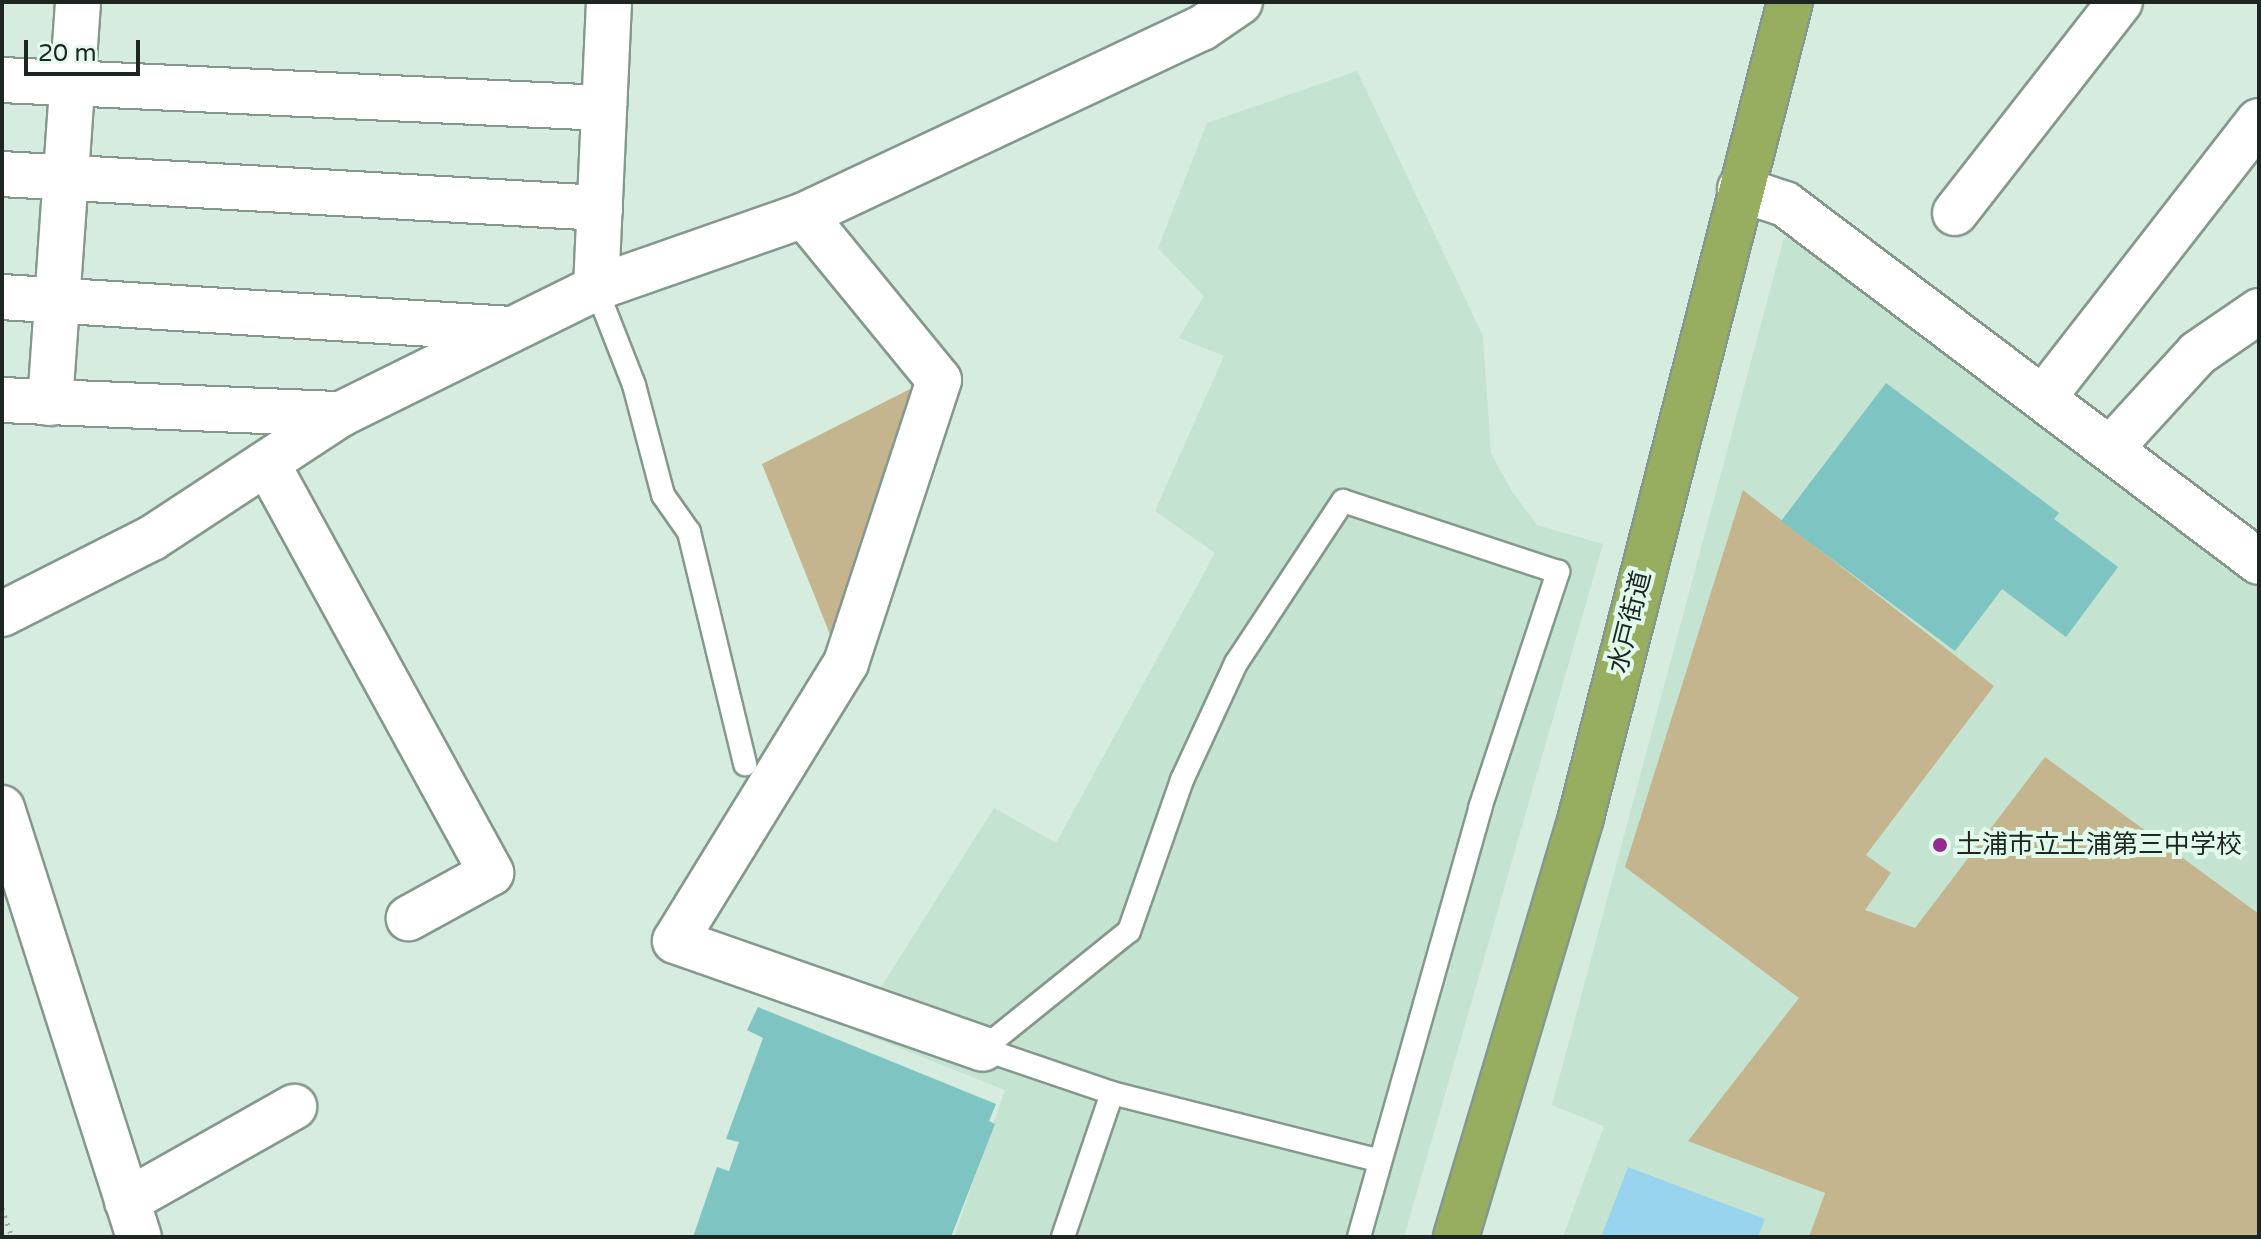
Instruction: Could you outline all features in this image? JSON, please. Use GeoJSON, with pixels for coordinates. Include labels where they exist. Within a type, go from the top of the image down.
{"type":"FeatureCollection","features":[{"type":"Feature","properties":{"kind":"highway","name":"水戸街道"},"geometry":{"type":"LineString","coordinates":[[1456,1237],[1581,817],[1790,2]]}},
{"type":"Feature","properties":{"kind":"street"},"geometry":{"type":"LineString","coordinates":[[50,403],[78,2]]}},
{"type":"Feature","properties":{"kind":"street"},"geometry":{"type":"LineString","coordinates":[[596,288],[609,2]]}},
{"type":"Feature","properties":{"kind":"street"},"geometry":{"type":"LineString","coordinates":[[2,614],[152,538],[268,465],[341,414],[596,288],[804,215],[1202,28],[1240,2]]}},
{"type":"Feature","properties":{"kind":"street"},"geometry":{"type":"LineString","coordinates":[[1955,213],[2120,2]]}},
{"type":"Feature","properties":{"kind":"street"},"geometry":{"type":"LineString","coordinates":[[2,80],[604,108]]}},
{"type":"Feature","properties":{"kind":"street"},"geometry":{"type":"LineString","coordinates":[[2043,398],[2259,121]]}},
{"type":"Feature","properties":{"kind":"street"},"geometry":{"type":"LineString","coordinates":[[2,174],[600,208]]}},
{"type":"Feature","properties":{"kind":"street"},"geometry":{"type":"LineString","coordinates":[[1740,189],[1785,204],[2259,562]]}},
{"type":"Feature","properties":{"kind":"street"},"geometry":{"type":"LineString","coordinates":[[804,215],[939,380],[846,663],[675,941],[983,1049]]}},
{"type":"Feature","properties":{"kind":"street"},"geometry":{"type":"LineString","coordinates":[[2,297],[513,329]]}},
{"type":"Feature","properties":{"kind":"street"},"geometry":{"type":"LineString","coordinates":[[2110,449],[2198,353],[2259,311]]}},
{"type":"Feature","properties":{"kind":"street"},"geometry":{"type":"LineString","coordinates":[[2,400],[341,414]]}},
{"type":"Feature","properties":{"kind":"street"},"geometry":{"type":"LineString","coordinates":[[268,465],[491,873],[409,918]]}},
{"type":"Feature","properties":{"kind":"street"},"geometry":{"type":"LineString","coordinates":[[2,808],[133,1219],[294,1107]]}},
{"type":"Feature","properties":{"kind":"lane"},"geometry":{"type":"LineString","coordinates":[[596,288],[634,385],[663,495],[689,532],[745,764]]}},
{"type":"Feature","properties":{"kind":"lane"},"geometry":{"type":"LineString","coordinates":[[983,1049],[1129,931],[1182,780],[1236,663],[1343,501],[1558,572],[1480,808],[1377,1160],[1359,1237]]}},
{"type":"Feature","properties":{"kind":"lane"},"geometry":{"type":"LineString","coordinates":[[983,1049],[1112,1093],[1377,1160]]}},
{"type":"Feature","properties":{"kind":"lane"},"geometry":{"type":"LineString","coordinates":[[1063,1237],[1112,1093]]}},
{"type":"Feature","properties":{"kind":"path"},"geometry":{"type":"LineString","coordinates":[[2,1208],[12,1237]]}},
{"type":"Feature","properties":{"kind":"shaded area"},"geometry":{"type":"Polygon","coordinates":[[[1357,71],[1483,336],[1491,453],[1511,490],[1537,525],[1603,544],[1404,1237],[954,1237],[1005,1090],[854,1030],[994,808],[1056,843],[1215,553],[1155,511],[1224,356],[1179,338],[1204,296],[1158,248],[1207,123],[1357,71]]]}},
{"type":"Feature","properties":{"kind":"shaded area","name":"土浦市立土浦第三中学校"},"geometry":{"type":"Polygon","coordinates":[[[1794,232],[2259,585],[2259,1237],[1563,1237],[1604,1126],[1552,1105],[1784,238],[1794,232]]]}},
{"type":"Feature","properties":{"kind":"shaded area"},"geometry":{"type":"Polygon","coordinates":[[[920,384],[837,652],[762,464],[920,384]]]}},
{"type":"Feature","properties":{"kind":"shaded area"},"geometry":{"type":"Polygon","coordinates":[[[1743,490],[1994,686],[1866,855],[1891,873],[1865,910],[1915,928],[2045,757],[2259,914],[2259,1237],[1809,1237],[1825,1193],[1688,1141],[1799,998],[1625,867],[1743,490]]]}},
{"type":"Feature","properties":{"kind":"water"},"geometry":{"type":"Polygon","coordinates":[[[1628,1167],[1765,1219],[1758,1237],[1601,1237],[1628,1167]]]}},
{"type":"Feature","properties":{"kind":"building"},"geometry":{"type":"Polygon","coordinates":[[[1886,383],[2059,513],[2054,519],[2118,567],[2066,637],[2002,589],[1955,651],[1781,521],[1886,383]]]}},
{"type":"Feature","properties":{"kind":"building"},"geometry":{"type":"Polygon","coordinates":[[[758,1007],[996,1104],[989,1121],[995,1124],[951,1237],[693,1237],[717,1167],[729,1171],[739,1142],[726,1139],[763,1038],[747,1030],[758,1007]]]}},
{"type":"Feature","properties":{"kind":"place","name":"土浦市立土浦第三中学校"},"geometry":{"type":"Point","coordinates":[1940,845]}}]}
